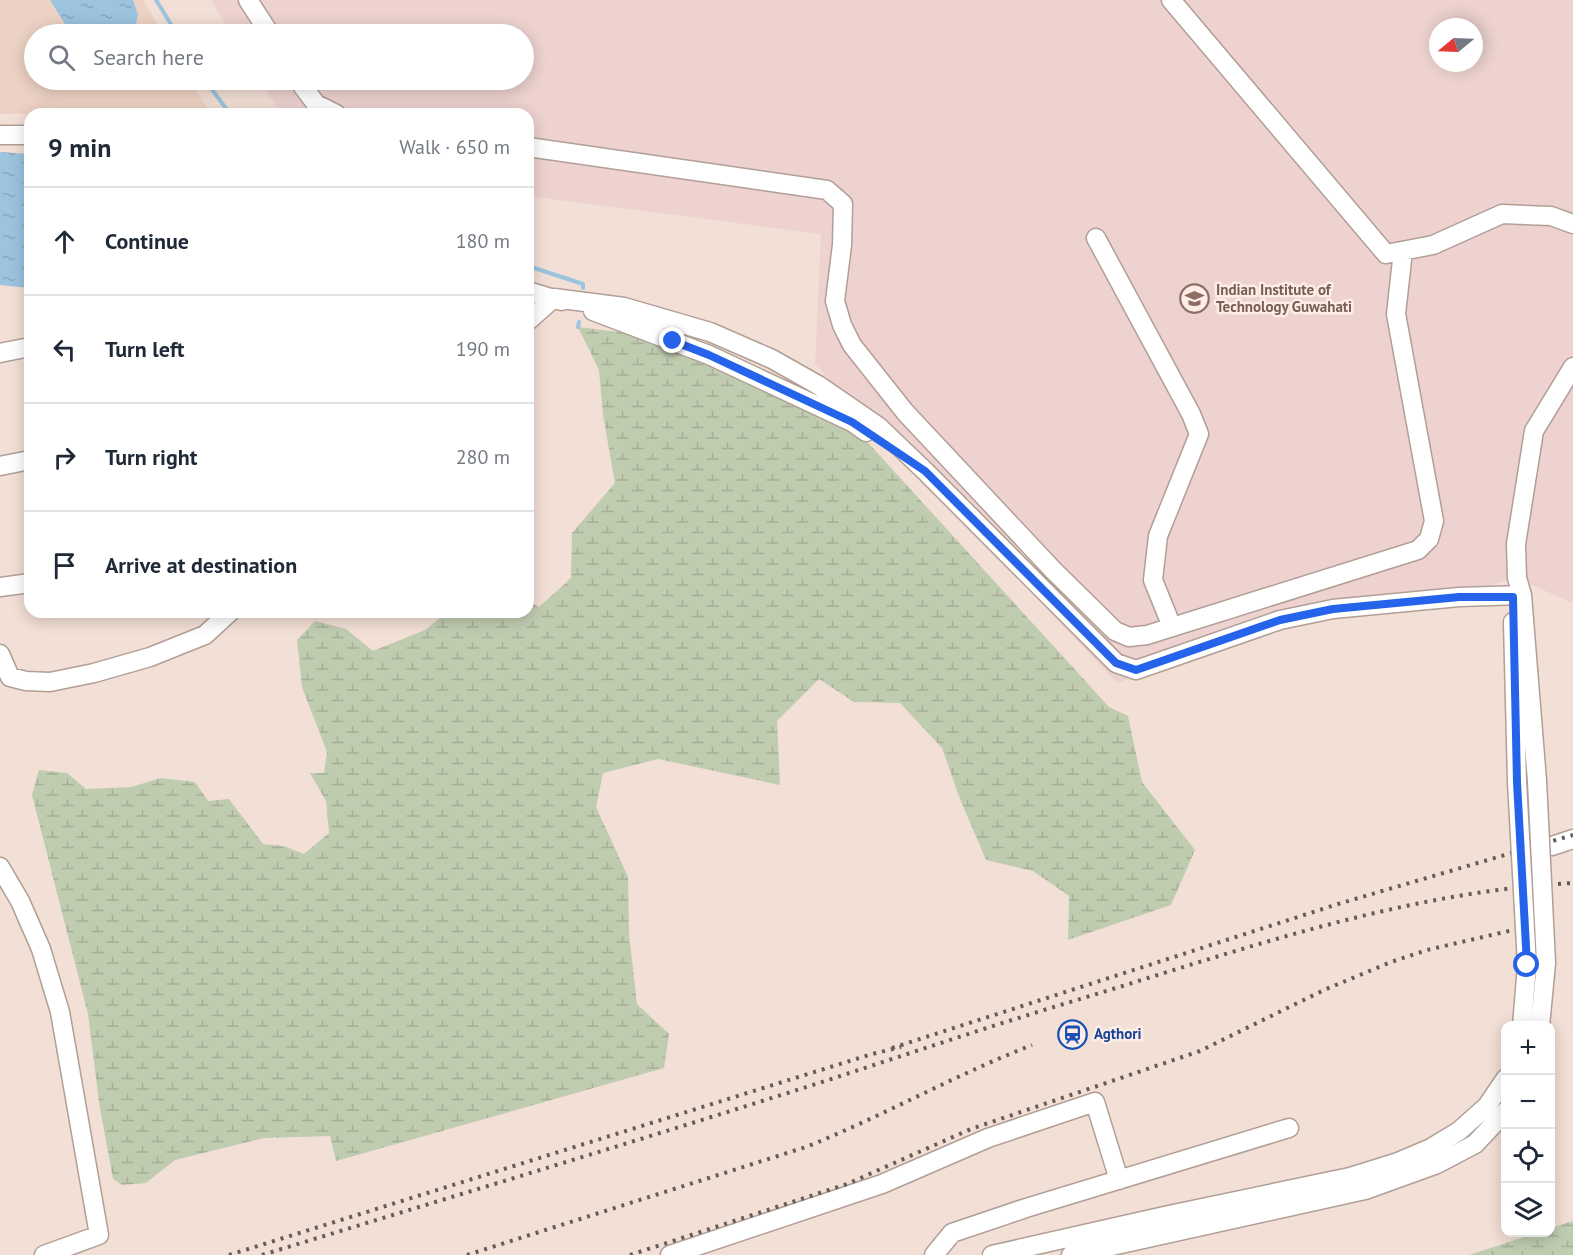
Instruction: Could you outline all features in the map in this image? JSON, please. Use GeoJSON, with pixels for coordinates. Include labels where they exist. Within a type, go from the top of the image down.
{"type":"FeatureCollection","features":[{"type":"Feature","properties":{"kind":"street"},"geometry":{"type":"LineString","coordinates":[[248,0],[264,24]]}},
{"type":"Feature","properties":{"kind":"street"},"geometry":{"type":"LineString","coordinates":[[1171,0],[1386,254],[1433,245],[1502,214],[1551,216],[1573,224]]}},
{"type":"Feature","properties":{"kind":"street"},"geometry":{"type":"LineString","coordinates":[[306,90],[316,104],[324,108]]}},
{"type":"Feature","properties":{"kind":"street"},"geometry":{"type":"LineString","coordinates":[[0,135],[24,135]]}},
{"type":"Feature","properties":{"kind":"street"},"geometry":{"type":"LineString","coordinates":[[534,148],[827,190],[843,204],[842,245],[835,301],[842,325],[852,345],[905,412],[1053,570],[1115,631],[1129,637],[1147,636],[1418,550],[1429,538],[1434,521],[1396,314],[1403,251]]}},
{"type":"Feature","properties":{"kind":"street"},"geometry":{"type":"LineString","coordinates":[[1096,238],[1191,414],[1199,434],[1158,536],[1153,580],[1172,627]]}},
{"type":"Feature","properties":{"kind":"street"},"geometry":{"type":"LineString","coordinates":[[534,293],[554,298],[624,307],[710,332],[772,359],[818,385],[879,427],[1116,663],[1136,670],[1280,620],[1333,609],[1517,590]]}},
{"type":"Feature","properties":{"kind":"street"},"geometry":{"type":"LineString","coordinates":[[534,316],[554,298]]}},
{"type":"Feature","properties":{"kind":"street"},"geometry":{"type":"LineString","coordinates":[[0,353],[24,348]]}},
{"type":"Feature","properties":{"kind":"street"},"geometry":{"type":"LineString","coordinates":[[1522,1021],[1527,965],[1517,782],[1516,544],[1534,431],[1573,367]]}},
{"type":"Feature","properties":{"kind":"street"},"geometry":{"type":"LineString","coordinates":[[0,466],[24,461]]}},
{"type":"Feature","properties":{"kind":"street"},"geometry":{"type":"LineString","coordinates":[[0,587],[24,584]]}},
{"type":"Feature","properties":{"kind":"street"},"geometry":{"type":"LineString","coordinates":[[1517,590],[1537,781],[1546,963],[1540,1021]]}},
{"type":"Feature","properties":{"kind":"street"},"geometry":{"type":"LineString","coordinates":[[0,654],[10,677],[26,681],[50,682],[94,673],[150,657],[205,635],[223,618]]}},
{"type":"Feature","properties":{"kind":"street"},"geometry":{"type":"LineString","coordinates":[[1552,846],[1573,839]]}},
{"type":"Feature","properties":{"kind":"street"},"geometry":{"type":"LineString","coordinates":[[0,867],[20,901],[41,949],[60,1012],[99,1235],[44,1255]]}},
{"type":"Feature","properties":{"kind":"street"},"geometry":{"type":"LineString","coordinates":[[1071,1255],[1171,1223],[1350,1177],[1420,1153],[1459,1131],[1487,1106],[1501,1085]]}},
{"type":"Feature","properties":{"kind":"street"},"geometry":{"type":"LineString","coordinates":[[670,1255],[882,1184],[988,1138],[1095,1102],[1119,1180]]}},
{"type":"Feature","properties":{"kind":"street"},"geometry":{"type":"LineString","coordinates":[[992,1255],[1171,1223],[1327,1199],[1365,1190],[1437,1164],[1475,1144],[1501,1116]]}},
{"type":"Feature","properties":{"kind":"street"},"geometry":{"type":"LineString","coordinates":[[934,1255],[951,1233],[1289,1128]]}},
{"type":"Feature","properties":{"kind":"shaded area"},"geometry":{"type":"Polygon","coordinates":[[[0,0],[143,0],[157,24],[24,24],[24,90],[196,90],[207,108],[24,108],[24,114],[0,114],[0,0]]]}},
{"type":"Feature","properties":{"kind":"shaded area","name":"Indian Institute of Technology Guwahati"},"geometry":{"type":"Polygon","coordinates":[[[211,0],[1573,0],[1573,601],[1570,602],[1517,578],[1456,594],[1296,620],[1117,683],[815,364],[821,234],[534,197],[534,108],[277,108],[266,90],[534,90],[534,24],[226,24],[211,0]]]}},
{"type":"Feature","properties":{"kind":"green space"},"geometry":{"type":"Polygon","coordinates":[[[578,327],[644,335],[861,435],[1109,707],[1128,716],[1142,782],[1195,850],[1171,905],[1068,940],[1069,896],[1033,871],[986,860],[960,799],[942,748],[900,703],[854,702],[819,679],[777,721],[780,785],[658,759],[603,773],[596,807],[628,877],[629,934],[637,1004],[669,1034],[664,1068],[336,1161],[330,1136],[264,1138],[175,1160],[146,1183],[122,1185],[113,1179],[99,1102],[88,1014],[32,795],[39,770],[67,773],[86,789],[131,787],[161,778],[195,782],[208,801],[229,799],[263,844],[284,846],[304,854],[329,833],[326,801],[310,773],[324,773],[327,752],[302,687],[297,640],[315,621],[346,629],[373,651],[425,630],[440,618],[534,618],[534,604],[539,607],[571,578],[572,533],[615,483],[603,415],[599,370],[578,327]]]}},
{"type":"Feature","properties":{"kind":"green space"},"geometry":{"type":"Polygon","coordinates":[[[1573,1221],[1573,1255],[1469,1255],[1525,1237],[1555,1237],[1555,1227],[1573,1221]]]}},
{"type":"Feature","properties":{"kind":"water"},"geometry":{"type":"Polygon","coordinates":[[[50,0],[133,0],[138,14],[136,24],[65,24],[50,0]]]}},
{"type":"Feature","properties":{"kind":"water"},"geometry":{"type":"Polygon","coordinates":[[[0,152],[24,154],[24,287],[0,285],[0,152]]]}},
{"type":"Feature","properties":{"kind":"waterway"},"geometry":{"type":"LineString","coordinates":[[156,0],[171,24]]}},
{"type":"Feature","properties":{"kind":"waterway"},"geometry":{"type":"LineString","coordinates":[[212,90],[226,108]]}},
{"type":"Feature","properties":{"kind":"waterway"},"geometry":{"type":"LineString","coordinates":[[534,268],[583,284],[583,288]]}},
{"type":"Feature","properties":{"kind":"waterway"},"geometry":{"type":"LineString","coordinates":[[578,327],[579,322]]}},
{"type":"Feature","properties":{"kind":"railway"},"geometry":{"type":"LineString","coordinates":[[892,1048],[1338,904],[1573,835]]}},
{"type":"Feature","properties":{"kind":"railway"},"geometry":{"type":"LineString","coordinates":[[262,1255],[680,1127],[1005,1022],[1254,945],[1380,912],[1444,899],[1508,889],[1573,883]]}},
{"type":"Feature","properties":{"kind":"railway"},"geometry":{"type":"LineString","coordinates":[[630,1255],[847,1184],[971,1129],[1200,1051],[1324,990],[1391,962],[1427,950],[1539,924]]}},
{"type":"Feature","properties":{"kind":"railway"},"geometry":{"type":"LineString","coordinates":[[467,1255],[806,1147],[1032,1045]]}},
{"type":"Feature","properties":{"kind":"railway"},"geometry":{"type":"LineString","coordinates":[[229,1255],[872,1054],[901,1047]]}},
{"type":"Feature","properties":{"kind":"place","name":"Indian Institute of Technology Guwahati"},"geometry":{"type":"Point","coordinates":[1195,299]}},
{"type":"Feature","properties":{"kind":"place","name":"Agthori"},"geometry":{"type":"Point","coordinates":[1073,1034]}},
{"type":"Feature","properties":{"kind":"route"},"geometry":{"type":"LineString","coordinates":[[673,341],[709,355],[852,422],[925,471],[1116,663],[1136,670],[1280,620],[1333,609],[1459,597],[1513,597],[1517,782],[1527,965]]}}]}
